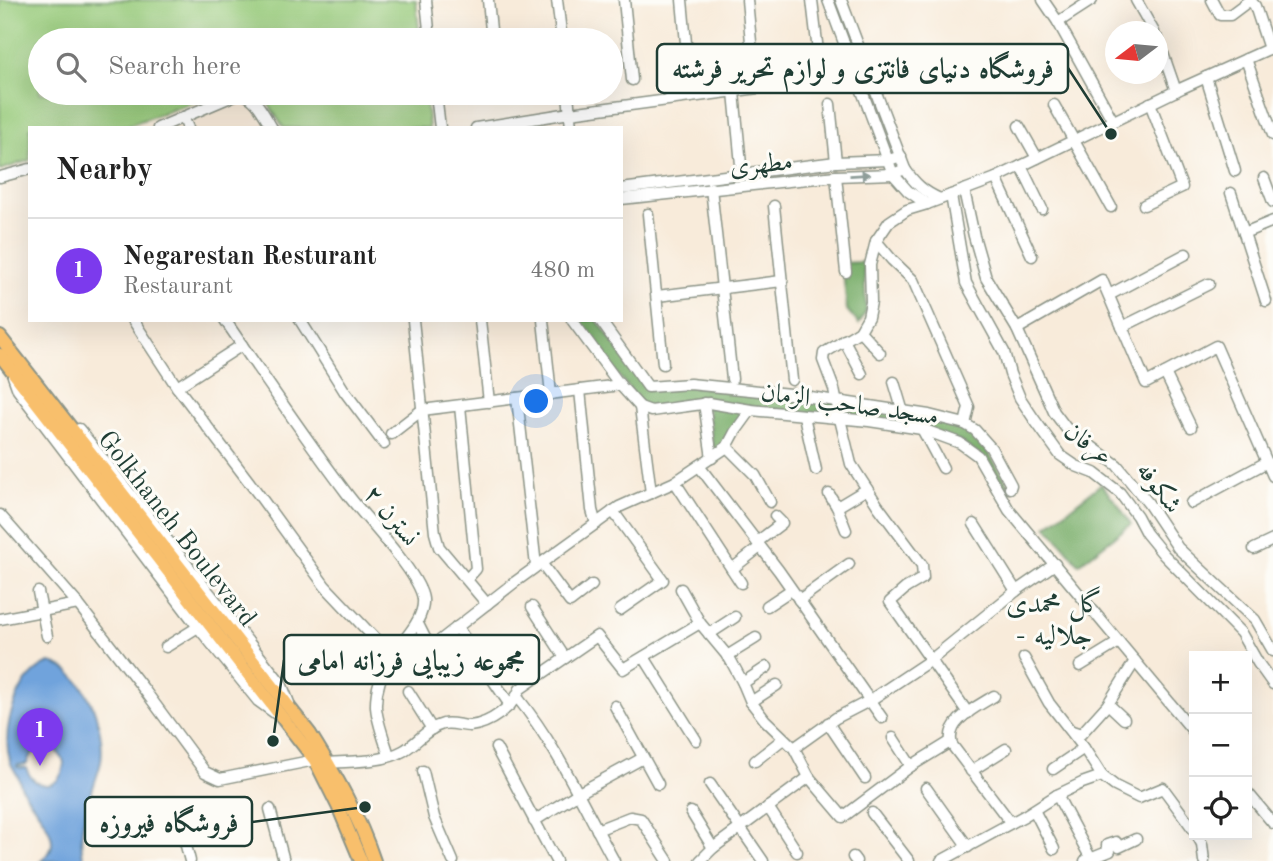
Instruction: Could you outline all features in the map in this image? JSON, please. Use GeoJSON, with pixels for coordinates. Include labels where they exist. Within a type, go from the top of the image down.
{"type":"FeatureCollection","features":[{"type":"Feature","properties":{"kind":"main road","name":"Golkhaneh Boulevard"},"geometry":{"type":"LineString","coordinates":[[0,337],[15,365],[288,716],[315,760],[361,861]]}},
{"type":"Feature","properties":{"kind":"main road","name":"Golkhaneh Boulevard"},"geometry":{"type":"LineString","coordinates":[[0,355],[15,365]]}},
{"type":"Feature","properties":{"kind":"main road","name":"Golkhaneh Boulevard"},"geometry":{"type":"LineString","coordinates":[[288,716],[310,734],[328,763],[348,799],[374,861]]}},
{"type":"Feature","properties":{"kind":"street"},"geometry":{"type":"LineString","coordinates":[[426,0],[429,28]]}},
{"type":"Feature","properties":{"kind":"street"},"geometry":{"type":"LineString","coordinates":[[488,0],[491,28]]}},
{"type":"Feature","properties":{"kind":"street"},"geometry":{"type":"LineString","coordinates":[[558,0],[561,28]]}},
{"type":"Feature","properties":{"kind":"street"},"geometry":{"type":"LineString","coordinates":[[624,0],[632,80]]}},
{"type":"Feature","properties":{"kind":"street"},"geometry":{"type":"LineString","coordinates":[[682,0],[691,97]]}},
{"type":"Feature","properties":{"kind":"street"},"geometry":{"type":"LineString","coordinates":[[747,0],[753,64]]}},
{"type":"Feature","properties":{"kind":"street"},"geometry":{"type":"LineString","coordinates":[[812,0],[819,60]]}},
{"type":"Feature","properties":{"kind":"street"},"geometry":{"type":"LineString","coordinates":[[828,0],[893,174],[908,191],[927,204]]}},
{"type":"Feature","properties":{"kind":"street"},"geometry":{"type":"LineString","coordinates":[[841,0],[905,169],[915,184],[928,194],[945,197]]}},
{"type":"Feature","properties":{"kind":"street"},"geometry":{"type":"LineString","coordinates":[[1043,0],[1113,121]]}},
{"type":"Feature","properties":{"kind":"street"},"geometry":{"type":"LineString","coordinates":[[1058,22],[1093,0]]}},
{"type":"Feature","properties":{"kind":"street"},"geometry":{"type":"LineString","coordinates":[[1136,0],[1148,21]]}},
{"type":"Feature","properties":{"kind":"street"},"geometry":{"type":"LineString","coordinates":[[968,713],[890,602],[923,578],[922,565],[851,464],[837,400],[823,360],[824,353],[860,331],[868,317],[871,302],[870,265],[876,241],[889,222],[907,210],[996,178],[1271,48],[1255,6],[1250,0],[1230,15],[1220,15],[1212,0]]}},
{"type":"Feature","properties":{"kind":"street"},"geometry":{"type":"LineString","coordinates":[[1246,59],[1273,135]]}},
{"type":"Feature","properties":{"kind":"street"},"geometry":{"type":"LineString","coordinates":[[1168,69],[1176,91]]}},
{"type":"Feature","properties":{"kind":"street"},"geometry":{"type":"LineString","coordinates":[[488,126],[857,75]]}},
{"type":"Feature","properties":{"kind":"street"},"geometry":{"type":"LineString","coordinates":[[1206,77],[1235,171]]}},
{"type":"Feature","properties":{"kind":"street"},"geometry":{"type":"LineString","coordinates":[[734,92],[742,175]]}},
{"type":"Feature","properties":{"kind":"street"},"geometry":{"type":"LineString","coordinates":[[1144,205],[1182,187],[1150,103]]}},
{"type":"Feature","properties":{"kind":"street"},"geometry":{"type":"LineString","coordinates":[[830,104],[836,162]]}},
{"type":"Feature","properties":{"kind":"street"},"geometry":{"type":"LineString","coordinates":[[163,126],[212,105]]}},
{"type":"Feature","properties":{"kind":"street"},"geometry":{"type":"LineString","coordinates":[[256,105],[271,126]]}},
{"type":"Feature","properties":{"kind":"street"},"geometry":{"type":"LineString","coordinates":[[437,105],[440,126]]}},
{"type":"Feature","properties":{"kind":"street"},"geometry":{"type":"LineString","coordinates":[[569,105],[571,126]]}},
{"type":"Feature","properties":{"kind":"street"},"geometry":{"type":"LineString","coordinates":[[1054,105],[1111,207]]}},
{"type":"Feature","properties":{"kind":"street"},"geometry":{"type":"LineString","coordinates":[[183,117],[187,126]]}},
{"type":"Feature","properties":{"kind":"street"},"geometry":{"type":"LineString","coordinates":[[1019,126],[1037,158]]}},
{"type":"Feature","properties":{"kind":"street","name":"مطهری"},"geometry":{"type":"LineString","coordinates":[[623,189],[836,162],[889,160],[901,156]]}},
{"type":"Feature","properties":{"kind":"street"},"geometry":{"type":"LineString","coordinates":[[1021,166],[1042,209]]}},
{"type":"Feature","properties":{"kind":"street","name":"مطهری"},"geometry":{"type":"LineString","coordinates":[[623,199],[836,176],[893,174],[905,169]]}},
{"type":"Feature","properties":{"kind":"street"},"geometry":{"type":"LineString","coordinates":[[0,177],[28,170]]}},
{"type":"Feature","properties":{"kind":"street"},"geometry":{"type":"LineString","coordinates":[[836,176],[846,272]]}},
{"type":"Feature","properties":{"kind":"street"},"geometry":{"type":"LineString","coordinates":[[996,178],[1032,256]]}},
{"type":"Feature","properties":{"kind":"street"},"geometry":{"type":"LineString","coordinates":[[1264,178],[1273,202]]}},
{"type":"Feature","properties":{"kind":"street"},"geometry":{"type":"LineString","coordinates":[[711,188],[732,379]]}},
{"type":"Feature","properties":{"kind":"street","name":"شکوفه"},"geometry":{"type":"LineString","coordinates":[[964,190],[986,278],[1017,329],[1054,412],[1066,428],[1116,465],[1148,503],[1178,548],[1255,620],[1273,651]]}},
{"type":"Feature","properties":{"kind":"street"},"geometry":{"type":"LineString","coordinates":[[1231,192],[1266,302]]}},
{"type":"Feature","properties":{"kind":"street","name":"عرفان"},"geometry":{"type":"LineString","coordinates":[[945,197],[966,283],[1004,352],[1020,398],[1034,419],[1060,455],[1076,466],[1094,473],[1120,493],[1164,555],[1241,633],[1273,684]]}},
{"type":"Feature","properties":{"kind":"street"},"geometry":{"type":"LineString","coordinates":[[774,206],[792,380]]}},
{"type":"Feature","properties":{"kind":"street"},"geometry":{"type":"LineString","coordinates":[[648,214],[663,364]]}},
{"type":"Feature","properties":{"kind":"street"},"geometry":{"type":"LineString","coordinates":[[1244,233],[1273,221]]}},
{"type":"Feature","properties":{"kind":"street"},"geometry":{"type":"LineString","coordinates":[[876,241],[913,280],[969,407],[965,424]]}},
{"type":"Feature","properties":{"kind":"street"},"geometry":{"type":"LineString","coordinates":[[1109,295],[1186,254]]}},
{"type":"Feature","properties":{"kind":"street"},"geometry":{"type":"LineString","coordinates":[[1017,329],[1102,280],[1146,383],[1216,346],[1273,476]]}},
{"type":"Feature","properties":{"kind":"street"},"geometry":{"type":"LineString","coordinates":[[657,296],[782,281]]}},
{"type":"Feature","properties":{"kind":"street"},"geometry":{"type":"LineString","coordinates":[[1122,327],[1209,284]]}},
{"type":"Feature","properties":{"kind":"street"},"geometry":{"type":"LineString","coordinates":[[134,322],[177,387],[325,586],[391,659]]}},
{"type":"Feature","properties":{"kind":"street","name":"نسترن ۲"},"geometry":{"type":"LineString","coordinates":[[226,322],[277,398],[349,496],[412,574],[422,592],[424,603],[417,622],[391,659],[379,682],[375,706],[389,755]]}},
{"type":"Feature","properties":{"kind":"street"},"geometry":{"type":"LineString","coordinates":[[301,322],[345,392],[384,444]]}},
{"type":"Feature","properties":{"kind":"street"},"geometry":{"type":"LineString","coordinates":[[413,322],[435,533],[439,547],[487,604]]}},
{"type":"Feature","properties":{"kind":"street"},"geometry":{"type":"LineString","coordinates":[[480,322],[489,402]]}},
{"type":"Feature","properties":{"kind":"street"},"geometry":{"type":"LineString","coordinates":[[543,322],[551,394]]}},
{"type":"Feature","properties":{"kind":"street"},"geometry":{"type":"LineString","coordinates":[[573,322],[620,385],[640,407],[651,493]]}},
{"type":"Feature","properties":{"kind":"street"},"geometry":{"type":"LineString","coordinates":[[601,322],[648,387],[690,384],[837,400],[929,415],[965,424],[975,430],[991,448],[1011,485],[1010,488]]}},
{"type":"Feature","properties":{"kind":"street"},"geometry":{"type":"LineString","coordinates":[[860,331],[880,353]]}},
{"type":"Feature","properties":{"kind":"street"},"geometry":{"type":"LineString","coordinates":[[844,340],[862,374]]}},
{"type":"Feature","properties":{"kind":"street"},"geometry":{"type":"LineString","coordinates":[[177,387],[242,345]]}},
{"type":"Feature","properties":{"kind":"street"},"geometry":{"type":"LineString","coordinates":[[15,365],[18,390],[198,627],[258,701],[288,716]]}},
{"type":"Feature","properties":{"kind":"street"},"geometry":{"type":"LineString","coordinates":[[15,365],[39,378],[281,683],[288,716]]}},
{"type":"Feature","properties":{"kind":"street"},"geometry":{"type":"LineString","coordinates":[[1165,373],[1191,427]]}},
{"type":"Feature","properties":{"kind":"street"},"geometry":{"type":"LineString","coordinates":[[894,382],[903,412]]}},
{"type":"Feature","properties":{"kind":"street"},"geometry":{"type":"LineString","coordinates":[[391,434],[422,410],[620,385]]}},
{"type":"Feature","properties":{"kind":"street"},"geometry":{"type":"LineString","coordinates":[[580,390],[592,510],[596,523]]}},
{"type":"Feature","properties":{"kind":"street"},"geometry":{"type":"LineString","coordinates":[[517,398],[539,565],[570,602],[592,585]]}},
{"type":"Feature","properties":{"kind":"street","name":"مسجد صاحب الزمان"},"geometry":{"type":"LineString","coordinates":[[640,407],[651,411],[709,403],[922,429],[960,443],[978,456],[1009,510],[1189,726]]}},
{"type":"Feature","properties":{"kind":"street"},"geometry":{"type":"LineString","coordinates":[[704,404],[712,458]]}},
{"type":"Feature","properties":{"kind":"street"},"geometry":{"type":"LineString","coordinates":[[460,406],[475,569],[467,579]]}},
{"type":"Feature","properties":{"kind":"street"},"geometry":{"type":"LineString","coordinates":[[417,622],[425,638],[433,646],[613,511],[675,482],[727,447],[751,410]]}},
{"type":"Feature","properties":{"kind":"street"},"geometry":{"type":"LineString","coordinates":[[804,416],[816,470]]}},
{"type":"Feature","properties":{"kind":"street"},"geometry":{"type":"LineString","coordinates":[[922,429],[943,468]]}},
{"type":"Feature","properties":{"kind":"street"},"geometry":{"type":"LineString","coordinates":[[727,447],[755,475],[771,502]]}},
{"type":"Feature","properties":{"kind":"street"},"geometry":{"type":"LineString","coordinates":[[1191,503],[1267,462]]}},
{"type":"Feature","properties":{"kind":"street"},"geometry":{"type":"LineString","coordinates":[[699,466],[799,600],[882,718]]}},
{"type":"Feature","properties":{"kind":"street"},"geometry":{"type":"LineString","coordinates":[[675,482],[741,583]]}},
{"type":"Feature","properties":{"kind":"street"},"geometry":{"type":"LineString","coordinates":[[837,508],[867,489]]}},
{"type":"Feature","properties":{"kind":"street"},"geometry":{"type":"LineString","coordinates":[[829,494],[846,530]]}},
{"type":"Feature","properties":{"kind":"street"},"geometry":{"type":"LineString","coordinates":[[613,511],[663,580],[620,610]]}},
{"type":"Feature","properties":{"kind":"street"},"geometry":{"type":"LineString","coordinates":[[0,515],[78,604],[205,772],[220,779],[315,760]]}},
{"type":"Feature","properties":{"kind":"street"},"geometry":{"type":"LineString","coordinates":[[732,569],[782,523],[775,516]]}},
{"type":"Feature","properties":{"kind":"street"},"geometry":{"type":"LineString","coordinates":[[974,524],[1016,591]]}},
{"type":"Feature","properties":{"kind":"street"},"geometry":{"type":"LineString","coordinates":[[1254,549],[1273,540]]}},
{"type":"Feature","properties":{"kind":"street"},"geometry":{"type":"LineString","coordinates":[[799,600],[849,564]]}},
{"type":"Feature","properties":{"kind":"street"},"geometry":{"type":"LineString","coordinates":[[794,748],[828,723],[869,701],[932,659],[1016,591],[1055,564]]}},
{"type":"Feature","properties":{"kind":"street"},"geometry":{"type":"LineString","coordinates":[[681,589],[700,623],[727,656],[751,702],[794,748],[809,777],[843,817],[911,766],[950,742]]}},
{"type":"Feature","properties":{"kind":"street"},"geometry":{"type":"LineString","coordinates":[[767,606],[791,590]]}},
{"type":"Feature","properties":{"kind":"street"},"geometry":{"type":"LineString","coordinates":[[38,592],[47,636]]}},
{"type":"Feature","properties":{"kind":"street"},"geometry":{"type":"LineString","coordinates":[[0,619],[78,604]]}},
{"type":"Feature","properties":{"kind":"street"},"geometry":{"type":"LineString","coordinates":[[532,607],[565,658]]}},
{"type":"Feature","properties":{"kind":"street"},"geometry":{"type":"LineString","coordinates":[[709,634],[735,617]]}},
{"type":"Feature","properties":{"kind":"street"},"geometry":{"type":"LineString","coordinates":[[328,763],[373,760],[401,752],[432,729],[445,724],[470,726],[486,722],[514,701],[520,689],[597,636],[623,669],[700,623]]}},
{"type":"Feature","properties":{"kind":"street"},"geometry":{"type":"LineString","coordinates":[[166,647],[198,627]]}},
{"type":"Feature","properties":{"kind":"street"},"geometry":{"type":"LineString","coordinates":[[457,627],[514,701],[530,714],[551,745],[614,861]]}},
{"type":"Feature","properties":{"kind":"street"},"geometry":{"type":"LineString","coordinates":[[727,656],[756,638]]}},
{"type":"Feature","properties":{"kind":"street"},"geometry":{"type":"LineString","coordinates":[[1080,666],[1119,642]]}},
{"type":"Feature","properties":{"kind":"street"},"geometry":{"type":"LineString","coordinates":[[644,657],[696,740]]}},
{"type":"Feature","properties":{"kind":"street"},"geometry":{"type":"LineString","coordinates":[[1024,658],[1049,703],[1102,776],[1139,798],[1163,788],[1189,823]]}},
{"type":"Feature","properties":{"kind":"street"},"geometry":{"type":"LineString","coordinates":[[1071,731],[1081,734],[1108,704],[1135,662]]}},
{"type":"Feature","properties":{"kind":"street"},"geometry":{"type":"LineString","coordinates":[[743,683],[767,667]]}},
{"type":"Feature","properties":{"kind":"street"},"geometry":{"type":"LineString","coordinates":[[751,702],[777,685]]}},
{"type":"Feature","properties":{"kind":"street"},"geometry":{"type":"LineString","coordinates":[[408,691],[432,729]]}},
{"type":"Feature","properties":{"kind":"street"},"geometry":{"type":"LineString","coordinates":[[994,696],[952,727],[949,737],[950,742],[1011,823]]}},
{"type":"Feature","properties":{"kind":"street"},"geometry":{"type":"LineString","coordinates":[[1108,704],[1124,719]]}},
{"type":"Feature","properties":{"kind":"street"},"geometry":{"type":"LineString","coordinates":[[615,706],[658,784]]}},
{"type":"Feature","properties":{"kind":"street"},"geometry":{"type":"LineString","coordinates":[[828,723],[864,778]]}},
{"type":"Feature","properties":{"kind":"street"},"geometry":{"type":"LineString","coordinates":[[894,738],[911,766]]}},
{"type":"Feature","properties":{"kind":"street"},"geometry":{"type":"LineString","coordinates":[[755,761],[783,739]]}},
{"type":"Feature","properties":{"kind":"street"},"geometry":{"type":"LineString","coordinates":[[496,748],[556,861]]}},
{"type":"Feature","properties":{"kind":"street"},"geometry":{"type":"LineString","coordinates":[[1053,769],[1084,748]]}},
{"type":"Feature","properties":{"kind":"street"},"geometry":{"type":"LineString","coordinates":[[971,771],[1006,749]]}},
{"type":"Feature","properties":{"kind":"street"},"geometry":{"type":"LineString","coordinates":[[534,821],[643,758]]}},
{"type":"Feature","properties":{"kind":"street"},"geometry":{"type":"LineString","coordinates":[[423,771],[434,817],[453,861]]}},
{"type":"Feature","properties":{"kind":"street"},"geometry":{"type":"LineString","coordinates":[[941,861],[1057,795],[1102,776]]}},
{"type":"Feature","properties":{"kind":"street"},"geometry":{"type":"LineString","coordinates":[[700,861],[713,848],[809,777]]}},
{"type":"Feature","properties":{"kind":"street"},"geometry":{"type":"LineString","coordinates":[[710,784],[762,861]]}},
{"type":"Feature","properties":{"kind":"street"},"geometry":{"type":"LineString","coordinates":[[926,788],[968,847]]}},
{"type":"Feature","properties":{"kind":"street"},"geometry":{"type":"LineString","coordinates":[[1057,795],[1088,860],[1110,851],[1107,845],[1116,842],[1119,847],[1136,839]]}},
{"type":"Feature","properties":{"kind":"street"},"geometry":{"type":"LineString","coordinates":[[1252,798],[1273,822]]}},
{"type":"Feature","properties":{"kind":"street"},"geometry":{"type":"LineString","coordinates":[[175,803],[190,861]]}},
{"type":"Feature","properties":{"kind":"street"},"geometry":{"type":"LineString","coordinates":[[768,807],[797,852]]}},
{"type":"Feature","properties":{"kind":"street"},"geometry":{"type":"LineString","coordinates":[[270,809],[284,861]]}},
{"type":"Feature","properties":{"kind":"street"},"geometry":{"type":"LineString","coordinates":[[1034,810],[1054,849]]}},
{"type":"Feature","properties":{"kind":"street"},"geometry":{"type":"LineString","coordinates":[[691,812],[713,848]]}},
{"type":"Feature","properties":{"kind":"street"},"geometry":{"type":"LineString","coordinates":[[872,813],[909,861]]}},
{"type":"Feature","properties":{"kind":"street"},"geometry":{"type":"LineString","coordinates":[[597,830],[629,817],[641,820],[668,861]]}},
{"type":"Feature","properties":{"kind":"street"},"geometry":{"type":"LineString","coordinates":[[1200,840],[1204,861]]}},
{"type":"Feature","properties":{"kind":"green space"},"geometry":{"type":"Polygon","coordinates":[[[0,0],[416,0],[419,28],[28,28],[28,105],[186,105],[126,126],[28,126],[28,161],[0,170],[0,0]]]}},
{"type":"Feature","properties":{"kind":"green space"},"geometry":{"type":"Polygon","coordinates":[[[269,105],[426,105],[429,126],[283,126],[269,105]]]}},
{"type":"Feature","properties":{"kind":"green space"},"geometry":{"type":"Polygon","coordinates":[[[864,262],[866,311],[859,324],[847,310],[842,263],[864,262]]]}},
{"type":"Feature","properties":{"kind":"green space"},"geometry":{"type":"Polygon","coordinates":[[[577,322],[598,322],[644,385],[690,386],[836,403],[838,417],[743,407],[651,408],[641,404],[577,322]]]}},
{"type":"Feature","properties":{"kind":"green space"},"geometry":{"type":"Polygon","coordinates":[[[840,402],[901,412],[975,432],[1009,485],[999,493],[978,454],[959,441],[841,417],[840,402]]]}},
{"type":"Feature","properties":{"kind":"green space"},"geometry":{"type":"Polygon","coordinates":[[[707,405],[748,411],[726,446],[714,455],[707,405]]]}},
{"type":"Feature","properties":{"kind":"green space"},"geometry":{"type":"Polygon","coordinates":[[[1101,484],[1131,524],[1079,564],[1047,526],[1101,484]]]}},
{"type":"Feature","properties":{"kind":"water"},"geometry":{"type":"Polygon","coordinates":[[[50,663],[74,676],[83,688],[91,702],[100,733],[101,764],[82,831],[84,861],[41,861],[51,848],[51,836],[21,786],[8,753],[8,729],[17,697],[30,677],[39,668],[50,663]],[[49,748],[36,750],[27,764],[17,765],[26,768],[30,776],[42,785],[54,783],[59,778],[64,762],[57,752],[49,748]]]}},
{"type":"Feature","properties":{"kind":"place","name":"فروشگاه دنیای فانتزی و لوازم تحریر فرشته"},"geometry":{"type":"Point","coordinates":[1111,134]}},
{"type":"Feature","properties":{"kind":"place","name":"مجموعه زیبایی فرزانه امامی"},"geometry":{"type":"Point","coordinates":[273,741]}},
{"type":"Feature","properties":{"kind":"place","name":"Negarestan Resturant"},"geometry":{"type":"Point","coordinates":[40,766]}},
{"type":"Feature","properties":{"kind":"place","name":"فروشگاه فیروزه"},"geometry":{"type":"Point","coordinates":[365,807]}},
{"type":"Feature","properties":{"kind":"district","name":"گل محمدی - جلالیه"},"geometry":{"type":"Point","coordinates":[1054,618]}}]}
